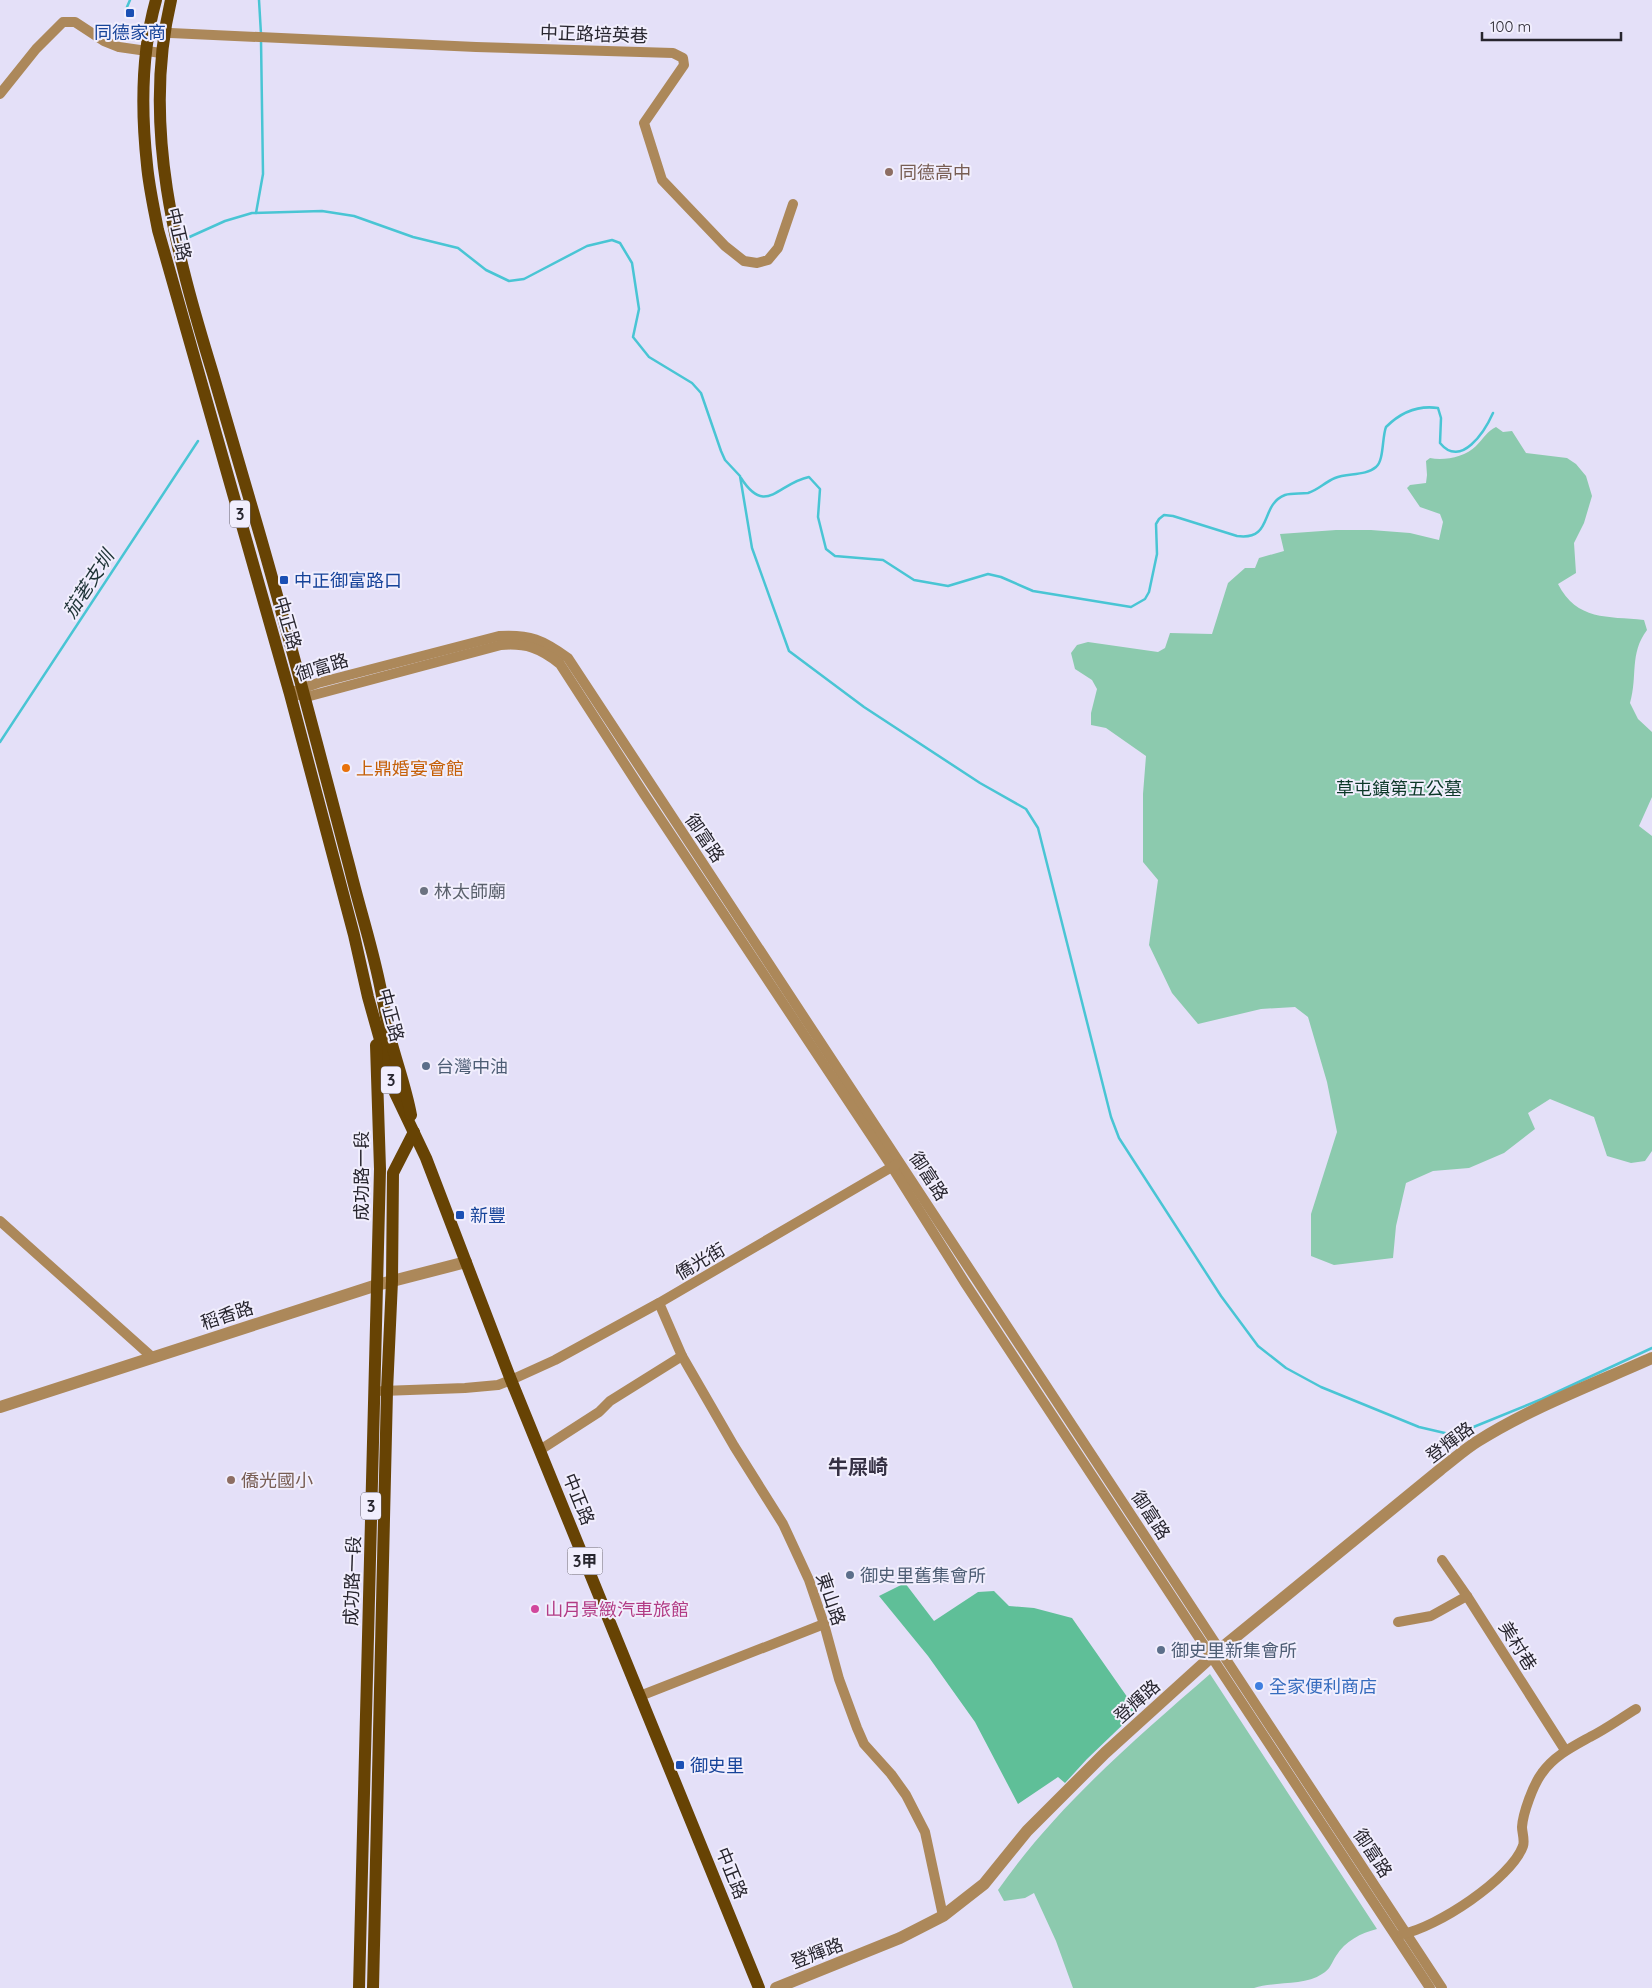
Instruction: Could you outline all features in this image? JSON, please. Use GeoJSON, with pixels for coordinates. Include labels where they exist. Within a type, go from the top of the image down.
{"type":"FeatureCollection","features":[{"type":"Feature","properties":{"kind":"main road","name":"中正路"},"geometry":{"type":"LineString","coordinates":[[156,0],[145,50],[144,117],[147,167],[158,230],[299,693],[379,979],[390,1038],[408,1096],[414,1132]]}},
{"type":"Feature","properties":{"kind":"main road","name":"中正路"},"geometry":{"type":"LineString","coordinates":[[170,0],[161,53],[158,116],[167,192],[174,228],[190,296],[259,530],[299,693],[375,1025],[395,1093],[414,1132],[540,1450],[760,1988]]}},
{"type":"Feature","properties":{"kind":"main road","name":"成功路一段"},"geometry":{"type":"LineString","coordinates":[[373,1988],[381,1391],[377,1285],[380,1169],[375,1025]]}},
{"type":"Feature","properties":{"kind":"main road","name":"成功路一段"},"geometry":{"type":"LineString","coordinates":[[359,1988],[381,1391],[392,1281],[393,1173],[414,1132]]}},
{"type":"Feature","properties":{"kind":"street"},"geometry":{"type":"LineString","coordinates":[[0,94],[36,50],[63,22],[75,22],[104,41],[119,47],[161,53]]}},
{"type":"Feature","properties":{"kind":"street"},"geometry":{"type":"LineString","coordinates":[[148,32],[164,33]]}},
{"type":"Feature","properties":{"kind":"street","name":"中正路培英巷"},"geometry":{"type":"LineString","coordinates":[[164,33],[673,53],[683,58],[684,65],[644,123],[662,180],[726,246],[744,261],[757,264],[768,260],[778,248],[793,204]]}},
{"type":"Feature","properties":{"kind":"street","name":"御富路"},"geometry":{"type":"LineString","coordinates":[[299,693],[500,645],[524,645],[548,654],[560,664],[644,794],[896,1164],[1401,1935],[1442,1988]]}},
{"type":"Feature","properties":{"kind":"street","name":"僑光街"},"geometry":{"type":"LineString","coordinates":[[381,1391],[465,1388],[498,1385],[512,1380],[555,1360],[659,1303],[896,1164]]}},
{"type":"Feature","properties":{"kind":"street"},"geometry":{"type":"LineString","coordinates":[[0,1221],[152,1357]]}},
{"type":"Feature","properties":{"kind":"street","name":"稻香路"},"geometry":{"type":"LineString","coordinates":[[0,1407],[377,1285],[466,1262]]}},
{"type":"Feature","properties":{"kind":"street","name":"東山路"},"geometry":{"type":"LineString","coordinates":[[659,1303],[682,1356],[734,1446],[783,1524],[809,1580],[824,1624],[839,1679],[864,1744],[891,1774],[906,1795],[925,1832],[943,1916]]}},
{"type":"Feature","properties":{"kind":"street"},"geometry":{"type":"LineString","coordinates":[[540,1450],[599,1412],[610,1400],[682,1356]]}},
{"type":"Feature","properties":{"kind":"street","name":"登輝路"},"geometry":{"type":"LineString","coordinates":[[776,1988],[900,1938],[943,1916],[984,1884],[1027,1832],[1106,1753],[1216,1654],[1476,1442],[1544,1406],[1652,1358]]}},
{"type":"Feature","properties":{"kind":"street","name":"美村巷"},"geometry":{"type":"LineString","coordinates":[[1442,1560],[1565,1750]]}},
{"type":"Feature","properties":{"kind":"street"},"geometry":{"type":"LineString","coordinates":[[1398,1622],[1431,1616],[1467,1596]]}},
{"type":"Feature","properties":{"kind":"street"},"geometry":{"type":"LineString","coordinates":[[640,1696],[824,1624]]}},
{"type":"Feature","properties":{"kind":"street"},"geometry":{"type":"LineString","coordinates":[[1401,1935],[1445,1916],[1480,1895],[1514,1863],[1524,1844],[1522,1826],[1534,1788],[1542,1773],[1565,1750],[1591,1737],[1636,1709]]}},
{"type":"Feature","properties":{"kind":"street","name":"御富路"},"geometry":{"type":"LineString","coordinates":[[1401,1935],[1430,1988]]}},
{"type":"Feature","properties":{"kind":"green space","name":"草屯鎮第五公墓"},"geometry":{"type":"Polygon","coordinates":[[[1496,427],[1503,432],[1512,431],[1526,453],[1567,458],[1576,464],[1586,476],[1592,496],[1584,523],[1574,543],[1576,573],[1558,584],[1566,596],[1574,605],[1584,611],[1606,617],[1644,620],[1647,630],[1638,648],[1630,703],[1638,719],[1652,732],[1652,797],[1639,826],[1652,836],[1652,1151],[1645,1161],[1631,1163],[1607,1156],[1594,1117],[1550,1099],[1528,1113],[1535,1129],[1504,1153],[1469,1168],[1433,1171],[1406,1183],[1396,1226],[1393,1258],[1334,1265],[1311,1256],[1311,1214],[1337,1132],[1327,1082],[1308,1017],[1295,1007],[1261,1009],[1198,1024],[1172,993],[1149,945],[1158,880],[1143,862],[1143,794],[1146,756],[1106,728],[1091,725],[1091,713],[1097,689],[1092,680],[1075,669],[1071,653],[1077,645],[1088,642],[1158,652],[1165,648],[1170,633],[1212,634],[1228,583],[1245,568],[1255,568],[1259,558],[1284,551],[1280,534],[1336,530],[1371,530],[1410,533],[1439,540],[1443,522],[1440,514],[1420,507],[1407,488],[1410,485],[1426,483],[1426,461],[1430,458],[1448,458],[1466,453],[1496,427]]]}},
{"type":"Feature","properties":{"kind":"green space"},"geometry":{"type":"Polygon","coordinates":[[[905,1583],[934,1621],[978,1592],[994,1591],[1009,1606],[1034,1608],[1072,1618],[1137,1711],[1065,1783],[1058,1777],[1018,1804],[975,1722],[928,1656],[879,1596],[905,1583]]]}},
{"type":"Feature","properties":{"kind":"green space"},"geometry":{"type":"Polygon","coordinates":[[[1210,1674],[1377,1929],[1359,1935],[1344,1946],[1325,1972],[1315,1978],[1299,1982],[1254,1988],[1073,1988],[1056,1941],[1034,1893],[1025,1898],[1004,1901],[998,1890],[1045,1831],[1097,1776],[1210,1674]]]}},
{"type":"Feature","properties":{"kind":"waterway"},"geometry":{"type":"LineString","coordinates":[[127,7],[130,0]]}},
{"type":"Feature","properties":{"kind":"waterway"},"geometry":{"type":"LineString","coordinates":[[259,0],[261,34]]}},
{"type":"Feature","properties":{"kind":"waterway"},"geometry":{"type":"LineString","coordinates":[[256,213],[263,174],[261,40]]}},
{"type":"Feature","properties":{"kind":"waterway"},"geometry":{"type":"LineString","coordinates":[[185,239],[225,221],[252,213],[322,211],[354,216],[413,237],[458,248],[486,270],[509,281],[524,279],[587,246],[612,240],[620,243],[632,263],[639,309],[633,337],[649,357],[692,383],[701,393],[725,460],[740,476],[752,548],[789,651],[864,707],[980,783],[1026,809],[1038,828],[1111,1117],[1119,1138],[1221,1296],[1258,1346],[1286,1368],[1321,1387],[1419,1427],[1449,1434],[1471,1428],[1542,1399],[1652,1348]]}},
{"type":"Feature","properties":{"kind":"waterway"},"geometry":{"type":"LineString","coordinates":[[741,478],[750,489],[758,495],[765,496],[773,494],[798,480],[809,477],[820,489],[818,517],[826,549],[835,556],[883,560],[914,580],[948,586],[988,574],[1001,577],[1033,591],[1131,607],[1145,599],[1149,592],[1157,554],[1156,524],[1164,515],[1173,516],[1237,536],[1249,536],[1262,528],[1272,506],[1285,495],[1308,493],[1335,478],[1367,472],[1376,467],[1382,454],[1386,427],[1397,417],[1416,409],[1438,408],[1441,418],[1440,443],[1448,450],[1456,452],[1464,450],[1478,437],[1493,413]]}},
{"type":"Feature","properties":{"kind":"waterway","name":"茄荖支圳"},"geometry":{"type":"LineString","coordinates":[[0,742],[198,441]]}},
{"type":"Feature","properties":{"kind":"place","name":"同德家商"},"geometry":{"type":"Point","coordinates":[130,13]}},
{"type":"Feature","properties":{"kind":"place","name":"同德高中"},"geometry":{"type":"Point","coordinates":[889,172]}},
{"type":"Feature","properties":{"kind":"place","name":"中正御富路口"},"geometry":{"type":"Point","coordinates":[284,580]}},
{"type":"Feature","properties":{"kind":"place","name":"上鼎婚宴會館"},"geometry":{"type":"Point","coordinates":[346,768]}},
{"type":"Feature","properties":{"kind":"place","name":"林太師廟"},"geometry":{"type":"Point","coordinates":[424,891]}},
{"type":"Feature","properties":{"kind":"place","name":"台灣中油"},"geometry":{"type":"Point","coordinates":[426,1066]}},
{"type":"Feature","properties":{"kind":"place","name":"新豐"},"geometry":{"type":"Point","coordinates":[460,1215]}},
{"type":"Feature","properties":{"kind":"place","name":"僑光國小"},"geometry":{"type":"Point","coordinates":[231,1480]}},
{"type":"Feature","properties":{"kind":"place","name":"御史里舊集會所"},"geometry":{"type":"Point","coordinates":[850,1575]}},
{"type":"Feature","properties":{"kind":"place","name":"山月景緻汽車旅館"},"geometry":{"type":"Point","coordinates":[535,1609]}},
{"type":"Feature","properties":{"kind":"place","name":"御史里新集會所"},"geometry":{"type":"Point","coordinates":[1161,1650]}},
{"type":"Feature","properties":{"kind":"place","name":"全家便利商店"},"geometry":{"type":"Point","coordinates":[1259,1686]}},
{"type":"Feature","properties":{"kind":"place","name":"御史里"},"geometry":{"type":"Point","coordinates":[680,1765]}},
{"type":"Feature","properties":{"kind":"district","name":"牛屎崎"},"geometry":{"type":"Point","coordinates":[858,1466]}}]}
